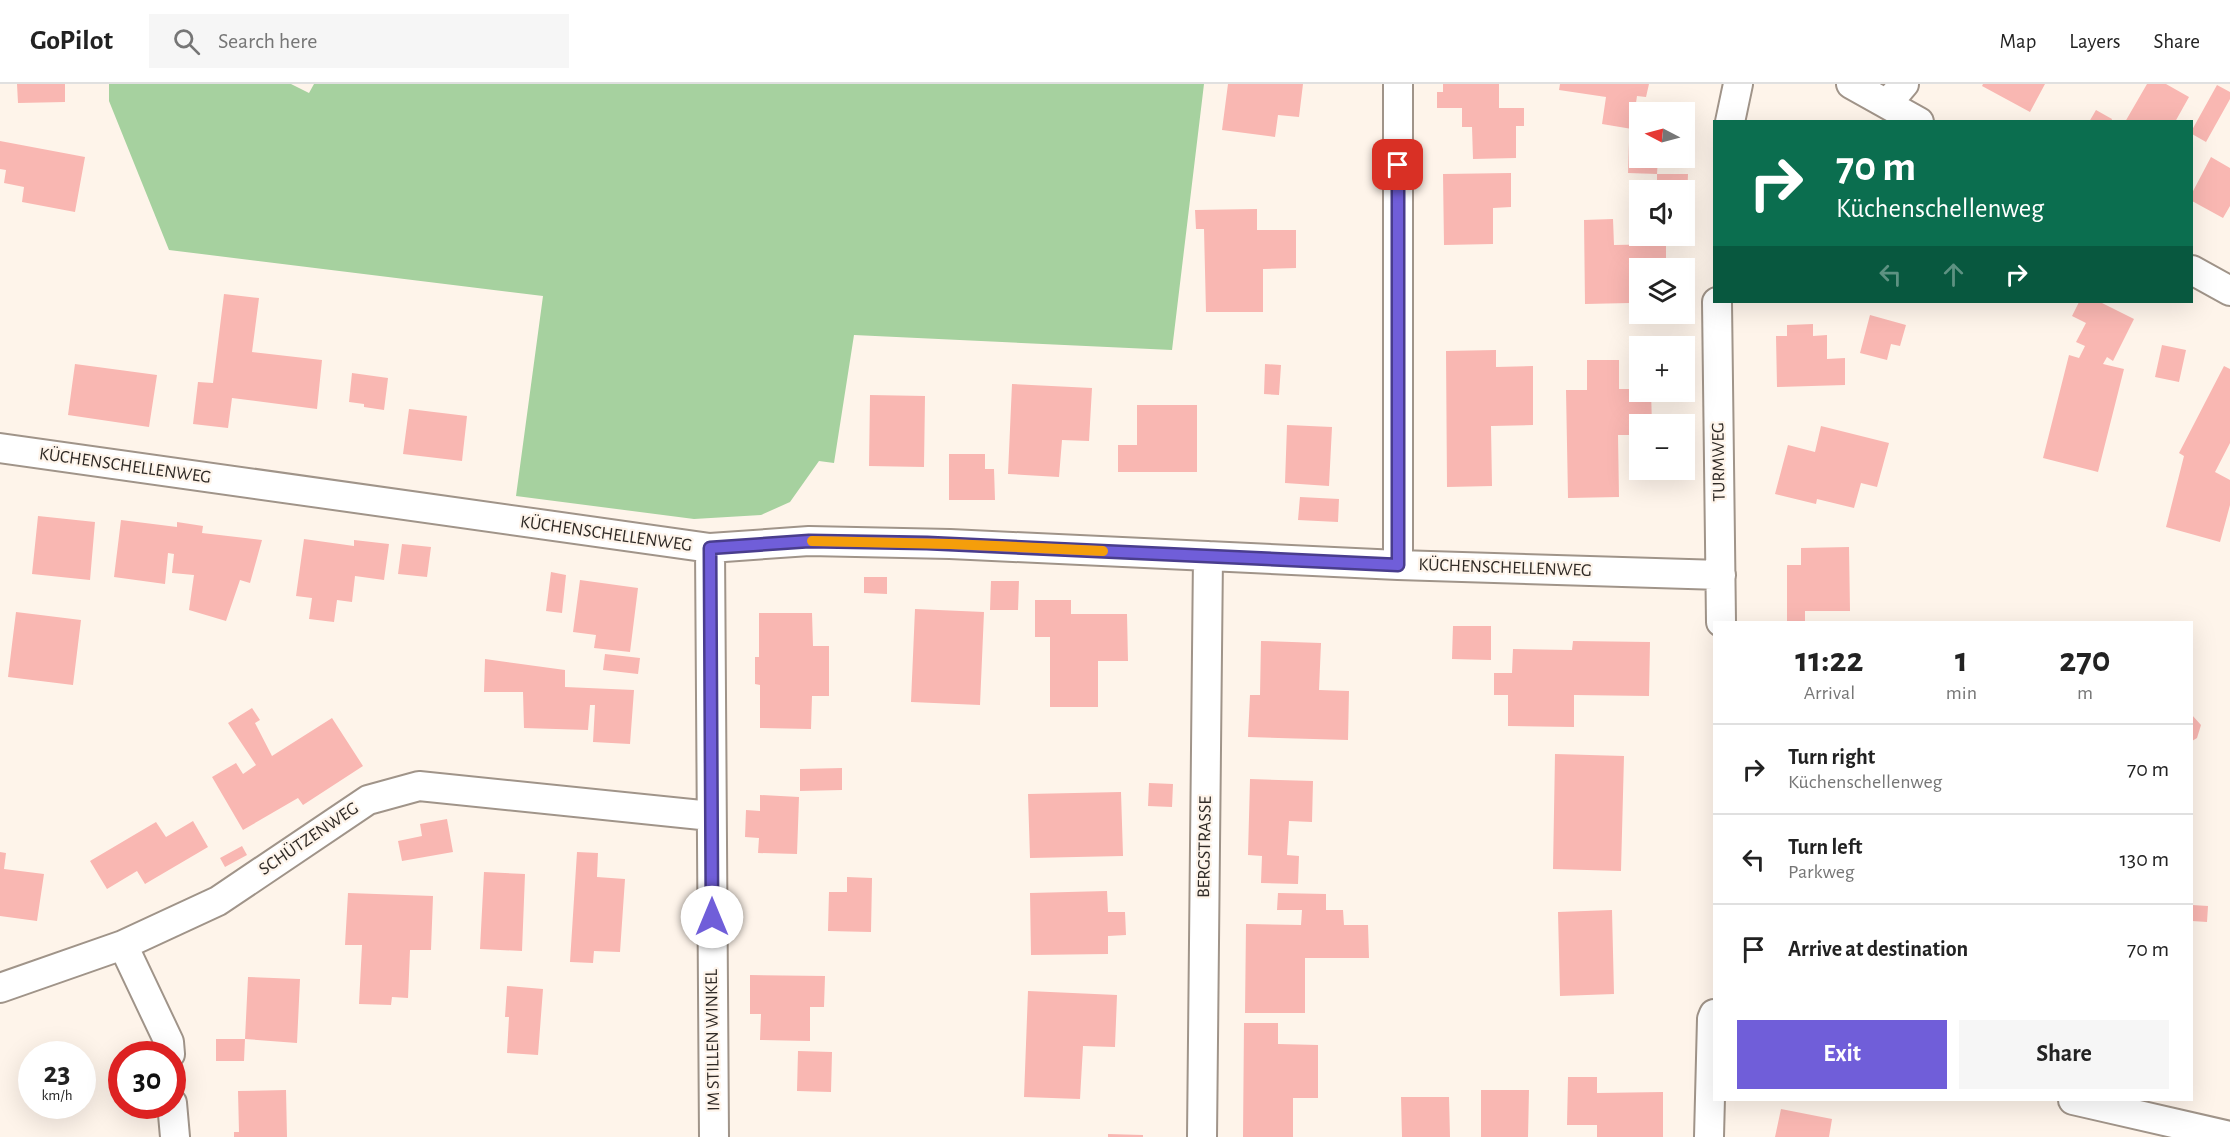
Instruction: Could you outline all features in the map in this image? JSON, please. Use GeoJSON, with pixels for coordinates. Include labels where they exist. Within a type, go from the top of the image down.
{"type":"FeatureCollection","features":[{"type":"Feature","properties":{"kind":"street"},"geometry":{"type":"LineString","coordinates":[[1398,84],[1398,565]]}},
{"type":"Feature","properties":{"kind":"street"},"geometry":{"type":"LineString","coordinates":[[1730,120],[1738,84]]}},
{"type":"Feature","properties":{"kind":"street"},"geometry":{"type":"LineString","coordinates":[[1851,84],[1895,94],[1917,120]]}},
{"type":"Feature","properties":{"kind":"street"},"geometry":{"type":"LineString","coordinates":[[2193,271],[2230,291]]}},
{"type":"Feature","properties":{"kind":"street","name":"TURMWEG"},"geometry":{"type":"LineString","coordinates":[[1717,303],[1721,621]]}},
{"type":"Feature","properties":{"kind":"street","name":"KÜCHENSCHELLENWEG"},"geometry":{"type":"LineString","coordinates":[[0,448],[710,548],[809,541],[950,544],[1398,565],[1721,575]]}},
{"type":"Feature","properties":{"kind":"street","name":"IM STILLEN WINKEL"},"geometry":{"type":"LineString","coordinates":[[710,548],[714,1137]]}},
{"type":"Feature","properties":{"kind":"street","name":"BERGSTRASSE"},"geometry":{"type":"LineString","coordinates":[[1202,1137],[1208,556]]}},
{"type":"Feature","properties":{"kind":"street","name":"SCHÜTZENWEG"},"geometry":{"type":"LineString","coordinates":[[0,988],[123,945],[218,901],[368,800],[419,786],[711,816]]}},
{"type":"Feature","properties":{"kind":"street"},"geometry":{"type":"LineString","coordinates":[[123,945],[169,1041]]}},
{"type":"Feature","properties":{"kind":"street"},"geometry":{"type":"LineString","coordinates":[[1709,1137],[1713,1016]]}},
{"type":"Feature","properties":{"kind":"street"},"geometry":{"type":"LineString","coordinates":[[2077,1101],[2230,1136]]}},
{"type":"Feature","properties":{"kind":"street"},"geometry":{"type":"LineString","coordinates":[[173,1119],[174,1137]]}},
{"type":"Feature","properties":{"kind":"green space"},"geometry":{"type":"Polygon","coordinates":[[[109,84],[291,84],[309,93],[314,84],[1204,84],[1172,350],[854,335],[834,463],[819,461],[790,502],[761,515],[694,519],[516,496],[543,296],[169,250],[109,101],[109,84]]]}},
{"type":"Feature","properties":{"kind":"building"},"geometry":{"type":"Polygon","coordinates":[[[17,84],[65,84],[65,102],[18,103],[17,84]]]}},
{"type":"Feature","properties":{"kind":"building"},"geometry":{"type":"Polygon","coordinates":[[[1228,84],[1303,84],[1299,117],[1278,115],[1275,137],[1222,130],[1228,84]]]}},
{"type":"Feature","properties":{"kind":"building"},"geometry":{"type":"Polygon","coordinates":[[[1443,84],[1499,84],[1499,108],[1524,108],[1524,126],[1516,126],[1516,158],[1473,159],[1472,127],[1462,127],[1462,108],[1437,108],[1437,92],[1443,92],[1443,84]]]}},
{"type":"Feature","properties":{"kind":"building"},"geometry":{"type":"Polygon","coordinates":[[[1560,84],[1649,84],[1646,97],[1637,96],[1636,102],[1629,102],[1629,128],[1602,124],[1606,97],[1559,90],[1560,84]]]}},
{"type":"Feature","properties":{"kind":"building"},"geometry":{"type":"Polygon","coordinates":[[[1983,84],[2045,84],[2030,112],[1982,86],[1983,84]]]}},
{"type":"Feature","properties":{"kind":"building"},"geometry":{"type":"Polygon","coordinates":[[[2147,84],[2166,84],[2189,97],[2176,120],[2126,120],[2147,84]]]}},
{"type":"Feature","properties":{"kind":"building"},"geometry":{"type":"Polygon","coordinates":[[[2217,85],[2230,92],[2230,99],[2206,142],[2193,135],[2193,128],[2217,85]]]}},
{"type":"Feature","properties":{"kind":"building"},"geometry":{"type":"Polygon","coordinates":[[[2096,110],[2112,119],[2112,120],[2090,120],[2096,110]]]}},
{"type":"Feature","properties":{"kind":"building"},"geometry":{"type":"Polygon","coordinates":[[[0,141],[85,157],[75,212],[22,202],[24,187],[4,183],[6,170],[0,169],[0,141]]]}},
{"type":"Feature","properties":{"kind":"building"},"geometry":{"type":"Polygon","coordinates":[[[1629,142],[1629,168],[1657,168],[1657,174],[1628,173],[1629,142]]]}},
{"type":"Feature","properties":{"kind":"building"},"geometry":{"type":"Polygon","coordinates":[[[2211,157],[2230,168],[2230,206],[2223,218],[2193,202],[2193,191],[2211,157]]]}},
{"type":"Feature","properties":{"kind":"building"},"geometry":{"type":"Polygon","coordinates":[[[1511,173],[1511,207],[1493,208],[1493,244],[1444,245],[1443,174],[1511,173]]]}},
{"type":"Feature","properties":{"kind":"building"},"geometry":{"type":"Polygon","coordinates":[[[1657,174],[1688,174],[1688,180],[1657,180],[1657,174]]]}},
{"type":"Feature","properties":{"kind":"building"},"geometry":{"type":"Polygon","coordinates":[[[1257,209],[1257,230],[1296,230],[1296,268],[1263,269],[1263,312],[1206,312],[1204,229],[1196,229],[1195,210],[1257,209]]]}},
{"type":"Feature","properties":{"kind":"building"},"geometry":{"type":"Polygon","coordinates":[[[1613,219],[1614,245],[1666,246],[1666,258],[1629,258],[1629,303],[1585,304],[1584,220],[1613,219]]]}},
{"type":"Feature","properties":{"kind":"building"},"geometry":{"type":"Polygon","coordinates":[[[224,294],[259,298],[252,352],[322,360],[317,409],[232,398],[228,428],[193,424],[198,382],[213,383],[224,294]]]}},
{"type":"Feature","properties":{"kind":"building"},"geometry":{"type":"Polygon","coordinates":[[[2078,303],[2102,303],[2134,319],[2113,361],[2107,357],[2103,364],[2124,369],[2098,472],[2043,458],[2069,355],[2079,358],[2085,346],[2076,342],[2086,323],[2072,316],[2078,303]]]}},
{"type":"Feature","properties":{"kind":"building"},"geometry":{"type":"Polygon","coordinates":[[[1870,315],[1906,325],[1900,346],[1891,344],[1887,360],[1860,353],[1870,315]]]}},
{"type":"Feature","properties":{"kind":"building"},"geometry":{"type":"Polygon","coordinates":[[[1813,324],[1813,336],[1827,335],[1827,359],[1845,358],[1845,385],[1777,387],[1776,336],[1787,336],[1787,325],[1813,324]]]}},
{"type":"Feature","properties":{"kind":"building"},"geometry":{"type":"Polygon","coordinates":[[[2162,345],[2186,350],[2179,382],[2155,377],[2162,345]]]}},
{"type":"Feature","properties":{"kind":"building"},"geometry":{"type":"Polygon","coordinates":[[[1496,350],[1496,367],[1533,366],[1533,425],[1491,426],[1492,486],[1447,487],[1446,351],[1496,350]]]}},
{"type":"Feature","properties":{"kind":"building"},"geometry":{"type":"Polygon","coordinates":[[[1587,360],[1619,360],[1619,389],[1629,389],[1629,402],[1651,402],[1652,414],[1629,414],[1629,435],[1618,435],[1619,497],[1568,498],[1566,390],[1587,390],[1587,360]]]}},
{"type":"Feature","properties":{"kind":"building"},"geometry":{"type":"Polygon","coordinates":[[[75,364],[157,375],[149,427],[68,415],[75,364]]]}},
{"type":"Feature","properties":{"kind":"building"},"geometry":{"type":"Polygon","coordinates":[[[1265,364],[1281,365],[1279,395],[1264,394],[1265,364]]]}},
{"type":"Feature","properties":{"kind":"building"},"geometry":{"type":"Polygon","coordinates":[[[2224,366],[2230,369],[2230,443],[2215,472],[2230,480],[2230,505],[2220,542],[2166,527],[2184,456],[2179,453],[2224,366]]]}},
{"type":"Feature","properties":{"kind":"building"},"geometry":{"type":"Polygon","coordinates":[[[352,373],[388,378],[384,410],[349,402],[352,373]]]}},
{"type":"Feature","properties":{"kind":"building"},"geometry":{"type":"Polygon","coordinates":[[[1012,384],[1092,388],[1089,441],[1062,440],[1059,477],[1008,474],[1012,384]]]}},
{"type":"Feature","properties":{"kind":"building"},"geometry":{"type":"Polygon","coordinates":[[[870,395],[925,396],[924,467],[869,466],[870,395]]]}},
{"type":"Feature","properties":{"kind":"building"},"geometry":{"type":"Polygon","coordinates":[[[1137,405],[1197,405],[1197,472],[1118,472],[1118,445],[1137,445],[1137,405]]]}},
{"type":"Feature","properties":{"kind":"building"},"geometry":{"type":"Polygon","coordinates":[[[409,409],[467,416],[462,461],[403,454],[409,409]]]}},
{"type":"Feature","properties":{"kind":"building"},"geometry":{"type":"Polygon","coordinates":[[[1287,425],[1332,427],[1329,486],[1285,483],[1287,425]]]}},
{"type":"Feature","properties":{"kind":"building"},"geometry":{"type":"Polygon","coordinates":[[[1821,426],[1889,443],[1877,487],[1861,483],[1854,508],[1817,499],[1816,504],[1775,494],[1788,445],[1815,452],[1821,426]]]}},
{"type":"Feature","properties":{"kind":"building"},"geometry":{"type":"Polygon","coordinates":[[[949,454],[985,454],[985,469],[994,469],[995,500],[949,500],[949,454]]]}},
{"type":"Feature","properties":{"kind":"building"},"geometry":{"type":"Polygon","coordinates":[[[1300,497],[1339,499],[1338,522],[1298,520],[1300,497]]]}},
{"type":"Feature","properties":{"kind":"building"},"geometry":{"type":"Polygon","coordinates":[[[38,516],[95,522],[90,580],[32,574],[38,516]]]}},
{"type":"Feature","properties":{"kind":"building"},"geometry":{"type":"Polygon","coordinates":[[[121,520],[177,527],[177,522],[203,526],[202,533],[262,540],[250,583],[240,580],[226,621],[189,610],[194,575],[172,573],[174,554],[168,553],[165,584],[114,577],[121,520]]]}},
{"type":"Feature","properties":{"kind":"building"},"geometry":{"type":"Polygon","coordinates":[[[304,539],[354,546],[354,540],[389,544],[384,580],[355,576],[352,602],[337,600],[334,622],[309,619],[312,598],[296,596],[304,539]]]}},
{"type":"Feature","properties":{"kind":"building"},"geometry":{"type":"Polygon","coordinates":[[[402,544],[431,547],[427,577],[398,574],[402,544]]]}},
{"type":"Feature","properties":{"kind":"building"},"geometry":{"type":"Polygon","coordinates":[[[1849,547],[1850,611],[1805,611],[1805,621],[1787,621],[1787,565],[1801,565],[1801,548],[1849,547]]]}},
{"type":"Feature","properties":{"kind":"building"},"geometry":{"type":"Polygon","coordinates":[[[551,572],[566,575],[562,613],[546,611],[551,572]]]}},
{"type":"Feature","properties":{"kind":"building"},"geometry":{"type":"Polygon","coordinates":[[[864,577],[887,577],[887,594],[864,593],[864,577]]]}},
{"type":"Feature","properties":{"kind":"building"},"geometry":{"type":"Polygon","coordinates":[[[580,580],[638,588],[630,652],[594,648],[596,635],[573,632],[580,580]]]}},
{"type":"Feature","properties":{"kind":"building"},"geometry":{"type":"Polygon","coordinates":[[[991,581],[1019,581],[1018,610],[990,610],[991,581]]]}},
{"type":"Feature","properties":{"kind":"building"},"geometry":{"type":"Polygon","coordinates":[[[1035,600],[1071,600],[1071,614],[1127,614],[1128,661],[1098,661],[1098,707],[1050,707],[1050,637],[1035,637],[1035,600]]]}},
{"type":"Feature","properties":{"kind":"building"},"geometry":{"type":"Polygon","coordinates":[[[915,609],[984,612],[980,705],[911,702],[915,609]]]}},
{"type":"Feature","properties":{"kind":"building"},"geometry":{"type":"Polygon","coordinates":[[[16,612],[81,620],[73,685],[8,677],[16,612]]]}},
{"type":"Feature","properties":{"kind":"building"},"geometry":{"type":"Polygon","coordinates":[[[759,613],[812,613],[813,646],[829,646],[829,696],[812,696],[811,729],[760,728],[760,685],[755,684],[755,657],[759,657],[759,613]]]}},
{"type":"Feature","properties":{"kind":"building"},"geometry":{"type":"Polygon","coordinates":[[[1453,626],[1491,626],[1491,660],[1452,659],[1453,626]]]}},
{"type":"Feature","properties":{"kind":"building"},"geometry":{"type":"Polygon","coordinates":[[[1261,641],[1321,643],[1319,690],[1349,691],[1348,740],[1248,737],[1250,695],[1260,695],[1261,641]]]}},
{"type":"Feature","properties":{"kind":"building"},"geometry":{"type":"Polygon","coordinates":[[[1573,641],[1650,642],[1649,696],[1574,695],[1574,727],[1508,726],[1508,695],[1494,695],[1494,673],[1512,673],[1513,649],[1572,650],[1573,641]]]}},
{"type":"Feature","properties":{"kind":"building"},"geometry":{"type":"Polygon","coordinates":[[[605,654],[640,658],[638,674],[603,670],[605,654]]]}},
{"type":"Feature","properties":{"kind":"building"},"geometry":{"type":"Polygon","coordinates":[[[485,659],[565,670],[565,687],[634,690],[630,744],[593,742],[595,705],[590,705],[588,730],[524,728],[523,692],[484,692],[485,659]]]}},
{"type":"Feature","properties":{"kind":"building"},"geometry":{"type":"Polygon","coordinates":[[[252,708],[260,720],[255,723],[272,756],[332,718],[363,766],[303,805],[298,798],[243,830],[212,777],[236,763],[243,774],[256,765],[228,723],[252,708]]]}},
{"type":"Feature","properties":{"kind":"building"},"geometry":{"type":"Polygon","coordinates":[[[2193,716],[2201,725],[2197,738],[2193,740],[2193,716]]]}},
{"type":"Feature","properties":{"kind":"building"},"geometry":{"type":"Polygon","coordinates":[[[1555,754],[1624,756],[1621,871],[1553,869],[1555,754]]]}},
{"type":"Feature","properties":{"kind":"building"},"geometry":{"type":"Polygon","coordinates":[[[842,768],[842,790],[800,791],[800,769],[842,768]]]}},
{"type":"Feature","properties":{"kind":"building"},"geometry":{"type":"Polygon","coordinates":[[[1250,779],[1313,781],[1312,822],[1289,821],[1287,855],[1299,856],[1298,884],[1261,883],[1262,856],[1248,855],[1250,779]]]}},
{"type":"Feature","properties":{"kind":"building"},"geometry":{"type":"Polygon","coordinates":[[[1149,783],[1173,784],[1172,807],[1148,806],[1149,783]]]}},
{"type":"Feature","properties":{"kind":"building"},"geometry":{"type":"Polygon","coordinates":[[[1121,792],[1123,856],[1030,858],[1028,794],[1121,792]]]}},
{"type":"Feature","properties":{"kind":"building"},"geometry":{"type":"Polygon","coordinates":[[[760,795],[799,797],[797,854],[758,853],[759,838],[745,837],[746,810],[760,811],[760,795]]]}},
{"type":"Feature","properties":{"kind":"building"},"geometry":{"type":"Polygon","coordinates":[[[447,819],[453,852],[402,861],[398,841],[422,836],[420,824],[447,819]]]}},
{"type":"Feature","properties":{"kind":"building"},"geometry":{"type":"Polygon","coordinates":[[[193,821],[208,847],[145,884],[137,871],[107,889],[90,861],[156,822],[166,837],[193,821]]]}},
{"type":"Feature","properties":{"kind":"building"},"geometry":{"type":"Polygon","coordinates":[[[242,846],[247,855],[225,867],[220,858],[242,846]]]}},
{"type":"Feature","properties":{"kind":"building"},"geometry":{"type":"Polygon","coordinates":[[[0,852],[6,853],[4,869],[44,874],[37,921],[0,916],[0,852]]]}},
{"type":"Feature","properties":{"kind":"building"},"geometry":{"type":"Polygon","coordinates":[[[577,852],[598,853],[597,877],[625,879],[620,952],[594,951],[593,963],[570,962],[577,852]]]}},
{"type":"Feature","properties":{"kind":"building"},"geometry":{"type":"Polygon","coordinates":[[[484,872],[525,874],[522,951],[480,949],[484,872]]]}},
{"type":"Feature","properties":{"kind":"building"},"geometry":{"type":"Polygon","coordinates":[[[847,877],[872,878],[871,932],[828,931],[829,892],[847,892],[847,877]]]}},
{"type":"Feature","properties":{"kind":"building"},"geometry":{"type":"Polygon","coordinates":[[[1107,891],[1108,912],[1125,912],[1126,935],[1108,936],[1108,954],[1031,955],[1030,893],[1107,891]]]}},
{"type":"Feature","properties":{"kind":"building"},"geometry":{"type":"Polygon","coordinates":[[[348,893],[433,896],[431,950],[410,950],[408,998],[392,997],[391,1005],[359,1004],[362,945],[345,945],[348,893]]]}},
{"type":"Feature","properties":{"kind":"building"},"geometry":{"type":"Polygon","coordinates":[[[1278,893],[1326,894],[1326,910],[1343,910],[1344,925],[1368,925],[1369,958],[1305,958],[1305,1013],[1245,1013],[1246,924],[1301,925],[1302,910],[1277,910],[1278,893]]]}},
{"type":"Feature","properties":{"kind":"building"},"geometry":{"type":"Polygon","coordinates":[[[2193,905],[2208,906],[2207,922],[2193,921],[2193,905]]]}},
{"type":"Feature","properties":{"kind":"building"},"geometry":{"type":"Polygon","coordinates":[[[1612,910],[1614,994],[1560,996],[1558,912],[1612,910]]]}},
{"type":"Feature","properties":{"kind":"building"},"geometry":{"type":"Polygon","coordinates":[[[750,975],[825,976],[824,1007],[810,1007],[810,1041],[760,1040],[761,1014],[750,1014],[750,975]]]}},
{"type":"Feature","properties":{"kind":"building"},"geometry":{"type":"Polygon","coordinates":[[[248,977],[300,979],[297,1043],[245,1039],[248,977]]]}},
{"type":"Feature","properties":{"kind":"building"},"geometry":{"type":"Polygon","coordinates":[[[507,986],[543,989],[538,1055],[507,1053],[509,1017],[505,1017],[507,986]]]}},
{"type":"Feature","properties":{"kind":"building"},"geometry":{"type":"Polygon","coordinates":[[[1028,991],[1117,995],[1115,1047],[1083,1046],[1080,1099],[1024,1097],[1028,991]]]}},
{"type":"Feature","properties":{"kind":"building"},"geometry":{"type":"Polygon","coordinates":[[[1244,1023],[1278,1023],[1278,1044],[1318,1045],[1318,1098],[1293,1098],[1293,1137],[1243,1137],[1244,1023]]]}},
{"type":"Feature","properties":{"kind":"building"},"geometry":{"type":"Polygon","coordinates":[[[216,1039],[245,1039],[244,1061],[216,1061],[216,1039]]]}},
{"type":"Feature","properties":{"kind":"building"},"geometry":{"type":"Polygon","coordinates":[[[798,1051],[832,1052],[831,1092],[797,1091],[798,1051]]]}},
{"type":"Feature","properties":{"kind":"building"},"geometry":{"type":"Polygon","coordinates":[[[1568,1077],[1597,1077],[1597,1093],[1663,1092],[1663,1137],[1597,1137],[1597,1125],[1567,1125],[1568,1077]]]}},
{"type":"Feature","properties":{"kind":"building"},"geometry":{"type":"Polygon","coordinates":[[[286,1090],[287,1137],[234,1137],[234,1132],[239,1132],[238,1091],[286,1090]]]}},
{"type":"Feature","properties":{"kind":"building"},"geometry":{"type":"Polygon","coordinates":[[[1481,1090],[1529,1090],[1528,1137],[1481,1137],[1481,1090]]]}},
{"type":"Feature","properties":{"kind":"building"},"geometry":{"type":"Polygon","coordinates":[[[1401,1097],[1449,1097],[1450,1137],[1402,1137],[1401,1097]]]}},
{"type":"Feature","properties":{"kind":"building"},"geometry":{"type":"Polygon","coordinates":[[[1781,1109],[1832,1119],[1829,1137],[1775,1137],[1781,1109]]]}},
{"type":"Feature","properties":{"kind":"building"},"geometry":{"type":"Polygon","coordinates":[[[1108,1134],[1143,1135],[1143,1137],[1108,1137],[1108,1134]]]}},
{"type":"Feature","properties":{"kind":"slow traffic"},"geometry":{"type":"LineString","coordinates":[[812,541],[1103,551]]}},
{"type":"Feature","properties":{"kind":"route"},"geometry":{"type":"LineString","coordinates":[[712,917],[710,548],[809,541],[927,543],[1398,565],[1398,165]]}}]}
